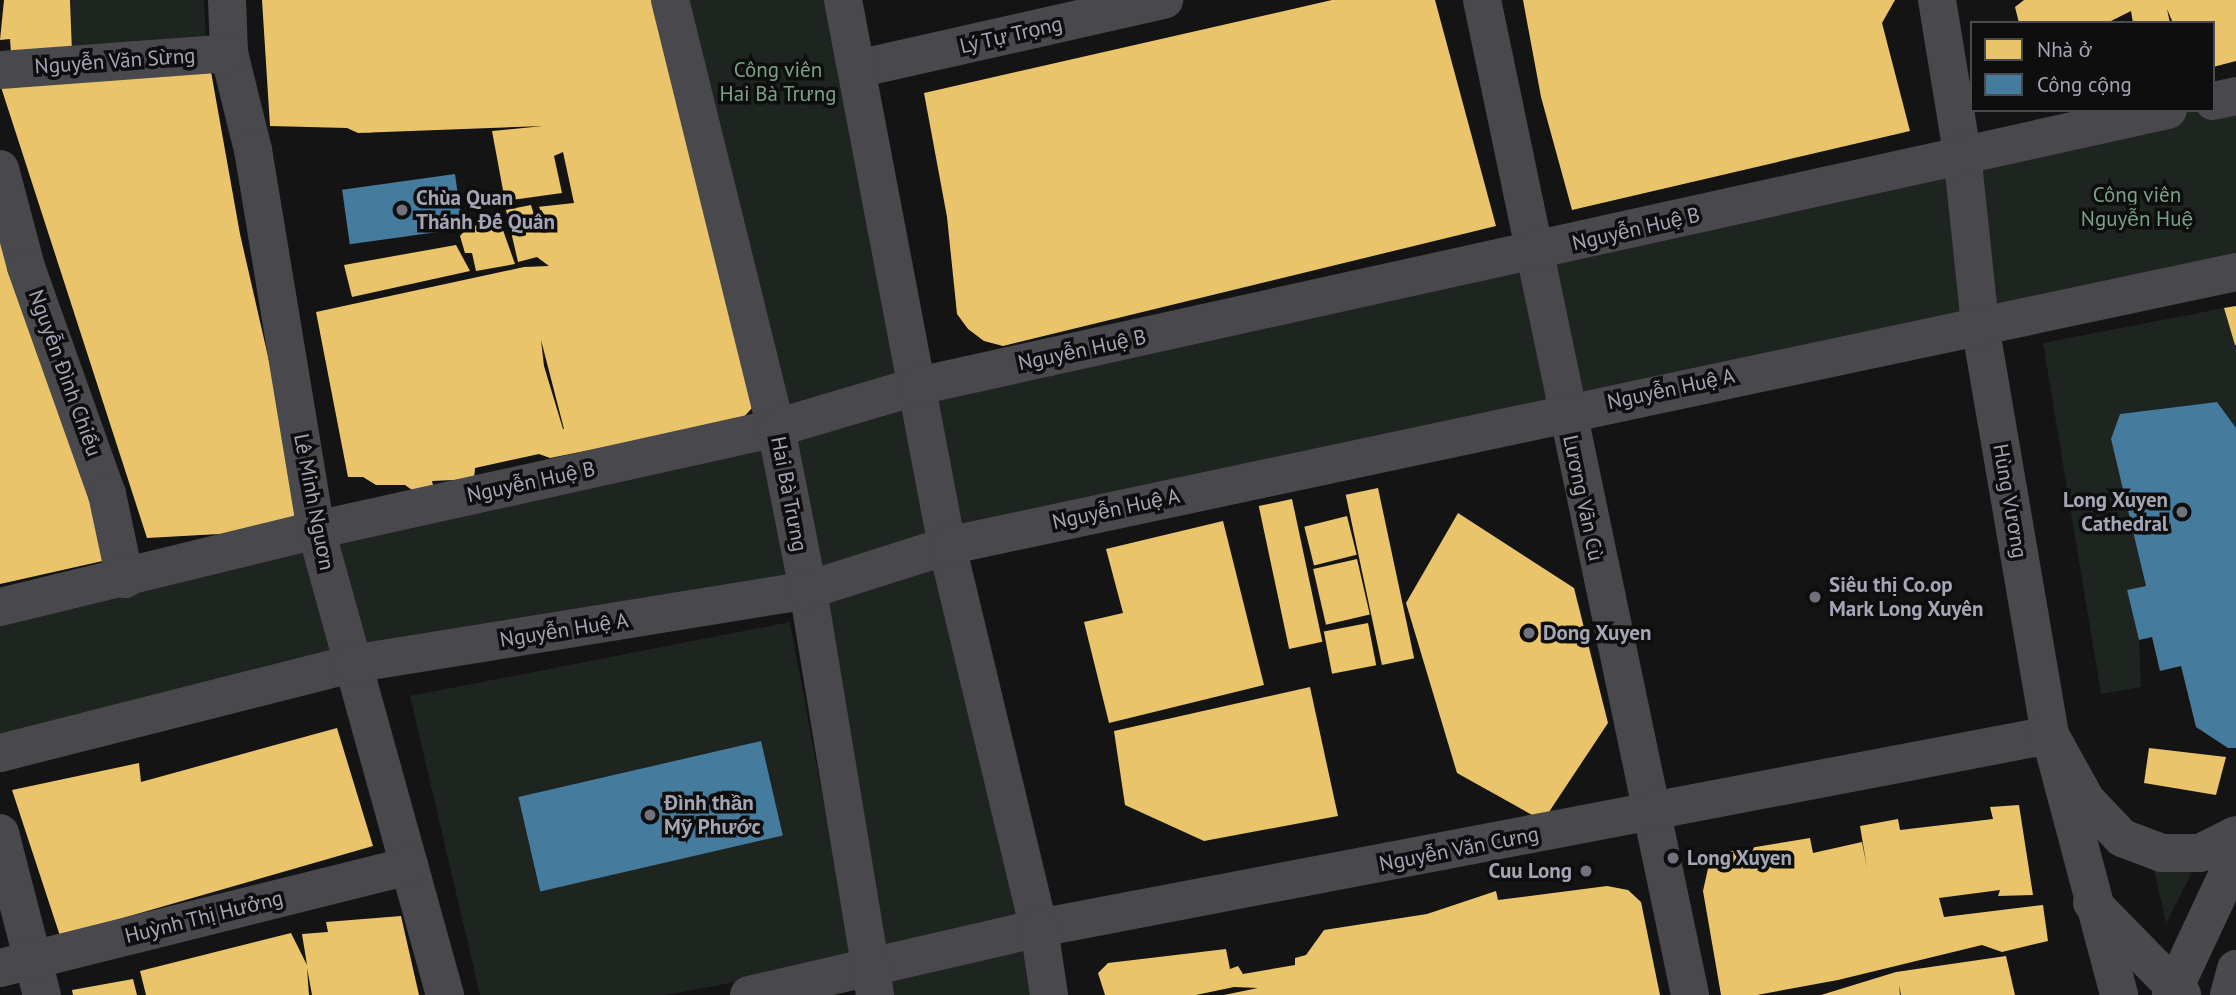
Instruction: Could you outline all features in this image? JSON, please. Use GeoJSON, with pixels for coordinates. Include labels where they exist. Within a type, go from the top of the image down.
{"type":"FeatureCollection","features":[{"type":"Feature","properties":{"kind":"highway"},"geometry":{"type":"LineString","coordinates":[[2050,735],[2086,800],[2122,838],[2162,853],[2200,853],[2236,835]]}},
{"type":"Feature","properties":{"kind":"highway"},"geometry":{"type":"LineString","coordinates":[[2092,903],[2176,992],[2236,856]]}},
{"type":"Feature","properties":{"kind":"highway"},"geometry":{"type":"LineString","coordinates":[[2229,995],[2236,970]]}},
{"type":"Feature","properties":{"kind":"street","name":"Lê Minh Nguơn"},"geometry":{"type":"LineString","coordinates":[[227,0],[229,52],[253,150],[316,530],[445,995]]}},
{"type":"Feature","properties":{"kind":"street","name":"Hai Bà Trưng"},"geometry":{"type":"LineString","coordinates":[[670,0],[776,428],[808,590],[872,983]]}},
{"type":"Feature","properties":{"kind":"street"},"geometry":{"type":"LineString","coordinates":[[843,0],[947,546],[1039,928],[1049,995]]}},
{"type":"Feature","properties":{"kind":"street","name":"Lý Tự Trọng"},"geometry":{"type":"LineString","coordinates":[[857,69],[1164,0]]}},
{"type":"Feature","properties":{"kind":"street","name":"Lương Vãn Cù"},"geometry":{"type":"LineString","coordinates":[[1482,0],[1535,252],[1564,411],[1690,995]]}},
{"type":"Feature","properties":{"kind":"street","name":"Hùng Vương"},"geometry":{"type":"LineString","coordinates":[[1937,0],[1962,153],[1980,325],[2050,735],[2092,903],[2119,995]]}},
{"type":"Feature","properties":{"kind":"street","name":"Nguyễn Văn Sừng"},"geometry":{"type":"LineString","coordinates":[[0,70],[229,52]]}},
{"type":"Feature","properties":{"kind":"street"},"geometry":{"type":"LineString","coordinates":[[2215,101],[2236,96]]}},
{"type":"Feature","properties":{"kind":"street","name":"Nguyễn Huệ B"},"geometry":{"type":"LineString","coordinates":[[0,607],[125,579],[316,530],[776,428],[918,386],[1535,252],[1962,153],[2158,112]]}},
{"type":"Feature","properties":{"kind":"street","name":"Nguyễn Đình Chiểu"},"geometry":{"type":"LineString","coordinates":[[0,169],[26,267],[107,495],[125,579]]}},
{"type":"Feature","properties":{"kind":"street","name":"Nguyễn Huệ A"},"geometry":{"type":"LineString","coordinates":[[0,753],[352,664],[808,590],[947,546],[1564,411],[2236,272]]}},
{"type":"Feature","properties":{"kind":"street","name":"Nguyễn Văn Cưng"},"geometry":{"type":"LineString","coordinates":[[749,995],[872,983],[1039,928],[2050,735]]}},
{"type":"Feature","properties":{"kind":"street"},"geometry":{"type":"LineString","coordinates":[[0,833],[26,974]]}},
{"type":"Feature","properties":{"kind":"street","name":"Huỳnh Thị Hưởng"},"geometry":{"type":"LineString","coordinates":[[26,974],[409,866]]}},
{"type":"Feature","properties":{"kind":"green space"},"geometry":{"type":"Polygon","coordinates":[[[71,0],[204,0],[206,41],[72,51],[71,0]]]}},
{"type":"Feature","properties":{"kind":"green space","name":"Công viên Nguyễn Huệ"},"geometry":{"type":"Polygon","coordinates":[[[678,0],[846,0],[922,393],[2175,112],[2215,112],[2215,109],[2236,99],[2236,272],[952,543],[1042,995],[883,995],[808,590],[0,742],[0,614],[775,427],[678,0]]]}},
{"type":"Feature","properties":{"kind":"green space"},"geometry":{"type":"Polygon","coordinates":[[[2224,308],[2236,346],[2236,428],[2217,402],[2120,414],[2111,439],[2146,586],[2127,590],[2139,640],[2141,687],[2101,694],[2043,343],[2224,308]]]}},
{"type":"Feature","properties":{"kind":"green space"},"geometry":{"type":"Polygon","coordinates":[[[790,622],[853,960],[666,995],[480,995],[410,696],[790,622]]]}},
{"type":"Feature","properties":{"kind":"green space"},"geometry":{"type":"Polygon","coordinates":[[[2153,865],[2195,867],[2166,923],[2153,865]]]}},
{"type":"Feature","properties":{"kind":"building: Nhà ở"},"geometry":{"type":"Polygon","coordinates":[[[4,0],[70,0],[72,51],[11,53],[10,39],[0,40],[4,0]]]}},
{"type":"Feature","properties":{"kind":"building: Nhà ở"},"geometry":{"type":"Polygon","coordinates":[[[262,0],[665,0],[752,408],[741,420],[550,458],[539,454],[475,468],[474,479],[432,481],[434,489],[415,492],[405,485],[376,485],[363,477],[348,477],[316,312],[524,267],[549,266],[537,257],[518,262],[506,210],[531,205],[535,218],[525,222],[527,228],[540,224],[537,207],[574,203],[563,152],[554,156],[562,193],[505,201],[492,131],[543,126],[358,133],[347,128],[270,126],[262,0]],[[541,340],[544,366],[564,429],[541,340]]]}},
{"type":"Feature","properties":{"kind":"building: Nhà ở"},"geometry":{"type":"Polygon","coordinates":[[[1332,0],[1435,0],[1496,226],[1003,346],[984,341],[968,329],[957,314],[947,217],[924,93],[1332,0]]]}},
{"type":"Feature","properties":{"kind":"building: Nhà ở"},"geometry":{"type":"Polygon","coordinates":[[[1523,0],[1895,0],[1882,23],[1910,131],[1572,210],[1541,97],[1523,0]]]}},
{"type":"Feature","properties":{"kind":"building: Nhà ở"},"geometry":{"type":"Polygon","coordinates":[[[2024,0],[2236,0],[2236,61],[2215,66],[2215,21],[2172,21],[2167,9],[2170,21],[2133,21],[2131,11],[2111,21],[2018,21],[2015,7],[2024,0]]]}},
{"type":"Feature","properties":{"kind":"building: Nhà ở"},"geometry":{"type":"Polygon","coordinates":[[[210,66],[240,234],[304,514],[237,533],[147,538],[0,84],[210,66]]]}},
{"type":"Feature","properties":{"kind":"building: Nhà ở"},"geometry":{"type":"Polygon","coordinates":[[[0,194],[116,558],[0,584],[0,194]]]}},
{"type":"Feature","properties":{"kind":"building: Nhà ở"},"geometry":{"type":"Polygon","coordinates":[[[499,219],[515,264],[476,271],[472,253],[465,253],[460,236],[468,227],[499,219]]]}},
{"type":"Feature","properties":{"kind":"building: Nhà ở"},"geometry":{"type":"Polygon","coordinates":[[[456,245],[470,271],[352,297],[344,265],[456,245]]]}},
{"type":"Feature","properties":{"kind":"building: Nhà ở"},"geometry":{"type":"Polygon","coordinates":[[[2236,306],[2236,345],[2235,345],[2224,308],[2236,306]]]}},
{"type":"Feature","properties":{"kind":"building: Nhà ở"},"geometry":{"type":"Polygon","coordinates":[[[1378,488],[1414,658],[1382,665],[1346,495],[1378,488]]]}},
{"type":"Feature","properties":{"kind":"building: Nhà ở"},"geometry":{"type":"Polygon","coordinates":[[[1292,499],[1322,642],[1289,649],[1259,506],[1292,499]]]}},
{"type":"Feature","properties":{"kind":"building: Nhà ở"},"geometry":{"type":"Polygon","coordinates":[[[1458,513],[1574,588],[1608,723],[1543,821],[1457,773],[1406,603],[1458,513]]]}},
{"type":"Feature","properties":{"kind":"building: Nhà ở"},"geometry":{"type":"Polygon","coordinates":[[[1347,516],[1357,555],[1314,565],[1304,527],[1347,516]]]}},
{"type":"Feature","properties":{"kind":"building: Nhà ở"},"geometry":{"type":"Polygon","coordinates":[[[1223,521],[1264,685],[1109,723],[1084,622],[1123,613],[1106,549],[1223,521]]]}},
{"type":"Feature","properties":{"kind":"building: Nhà ở"},"geometry":{"type":"Polygon","coordinates":[[[1357,559],[1370,615],[1326,625],[1313,569],[1357,559]]]}},
{"type":"Feature","properties":{"kind":"building: Nhà ở"},"geometry":{"type":"Polygon","coordinates":[[[1368,623],[1376,665],[1332,674],[1324,632],[1368,623]]]}},
{"type":"Feature","properties":{"kind":"building: Nhà ở"},"geometry":{"type":"Polygon","coordinates":[[[1310,687],[1338,816],[1204,841],[1125,805],[1114,731],[1310,687]]]}},
{"type":"Feature","properties":{"kind":"building: Nhà ở"},"geometry":{"type":"Polygon","coordinates":[[[337,728],[373,846],[60,936],[12,790],[139,763],[141,782],[337,728]]]}},
{"type":"Feature","properties":{"kind":"building: Nhà ở"},"geometry":{"type":"Polygon","coordinates":[[[2149,748],[2226,757],[2216,795],[2144,783],[2149,748]]]}},
{"type":"Feature","properties":{"kind":"building: Nhà ở"},"geometry":{"type":"Polygon","coordinates":[[[2019,805],[2033,895],[1998,896],[2000,890],[1939,898],[1944,917],[2043,905],[2048,941],[2002,952],[1982,945],[1838,980],[1757,995],[1721,995],[1703,891],[1709,864],[1731,851],[1810,838],[1813,853],[1862,842],[1867,868],[1860,826],[1898,819],[1900,830],[1993,819],[1990,807],[2019,805]]]}},
{"type":"Feature","properties":{"kind":"building: Nhà ở"},"geometry":{"type":"Polygon","coordinates":[[[1607,886],[1628,890],[1641,902],[1660,995],[1224,995],[1258,988],[1234,987],[1196,995],[1105,995],[1098,973],[1108,963],[1226,949],[1230,969],[1238,966],[1243,974],[1295,965],[1295,958],[1306,955],[1324,930],[1427,914],[1496,891],[1498,900],[1607,886]]]}},
{"type":"Feature","properties":{"kind":"building: Nhà ở"},"geometry":{"type":"Polygon","coordinates":[[[401,916],[419,995],[312,995],[307,968],[309,995],[146,995],[140,971],[291,933],[307,965],[302,934],[328,932],[326,922],[401,916]]]}},
{"type":"Feature","properties":{"kind":"building: Nhà ở"},"geometry":{"type":"Polygon","coordinates":[[[2006,956],[2015,995],[1901,995],[1899,985],[1900,995],[1821,995],[1896,972],[2006,956]]]}},
{"type":"Feature","properties":{"kind":"building: Nhà ở"},"geometry":{"type":"Polygon","coordinates":[[[133,979],[137,995],[73,995],[72,990],[133,979]]]}},
{"type":"Feature","properties":{"kind":"building: Công cộng","name":"Chùa Quan Thánh Đế Quân"},"geometry":{"type":"Polygon","coordinates":[[[455,174],[463,228],[350,244],[342,190],[455,174]]]}},
{"type":"Feature","properties":{"kind":"building: Công cộng","name":"Long Xuyen Cathedral"},"geometry":{"type":"Polygon","coordinates":[[[2217,402],[2236,428],[2236,748],[2228,748],[2196,727],[2181,666],[2160,671],[2152,637],[2139,640],[2127,590],[2146,586],[2111,439],[2120,414],[2217,402]]]}},
{"type":"Feature","properties":{"kind":"building: Công cộng","name":"Đình thần Mỹ Phước"},"geometry":{"type":"Polygon","coordinates":[[[761,741],[783,836],[540,892],[518,797],[761,741]]]}},
{"type":"Feature","properties":{"kind":"place","name":"Chùa Quan Thánh Đế Quân"},"geometry":{"type":"Point","coordinates":[402,210]}},
{"type":"Feature","properties":{"kind":"place","name":"Long Xuyen Cathedral"},"geometry":{"type":"Point","coordinates":[2182,512]}},
{"type":"Feature","properties":{"kind":"place","name":"Siêu thị Co.op Mark Long Xuyên"},"geometry":{"type":"Point","coordinates":[1815,597]}},
{"type":"Feature","properties":{"kind":"place","name":"Dong Xuyen"},"geometry":{"type":"Point","coordinates":[1529,633]}},
{"type":"Feature","properties":{"kind":"place","name":"Đình thần Mỹ Phước"},"geometry":{"type":"Point","coordinates":[650,815]}},
{"type":"Feature","properties":{"kind":"place","name":"Long Xuyen"},"geometry":{"type":"Point","coordinates":[1673,858]}},
{"type":"Feature","properties":{"kind":"place","name":"Cuu Long"},"geometry":{"type":"Point","coordinates":[1586,871]}},
{"type":"Feature","properties":{"kind":"park label","name":"Công viên Hai Bà Trưng"},"geometry":{"type":"Point","coordinates":[778,82]}}]}
